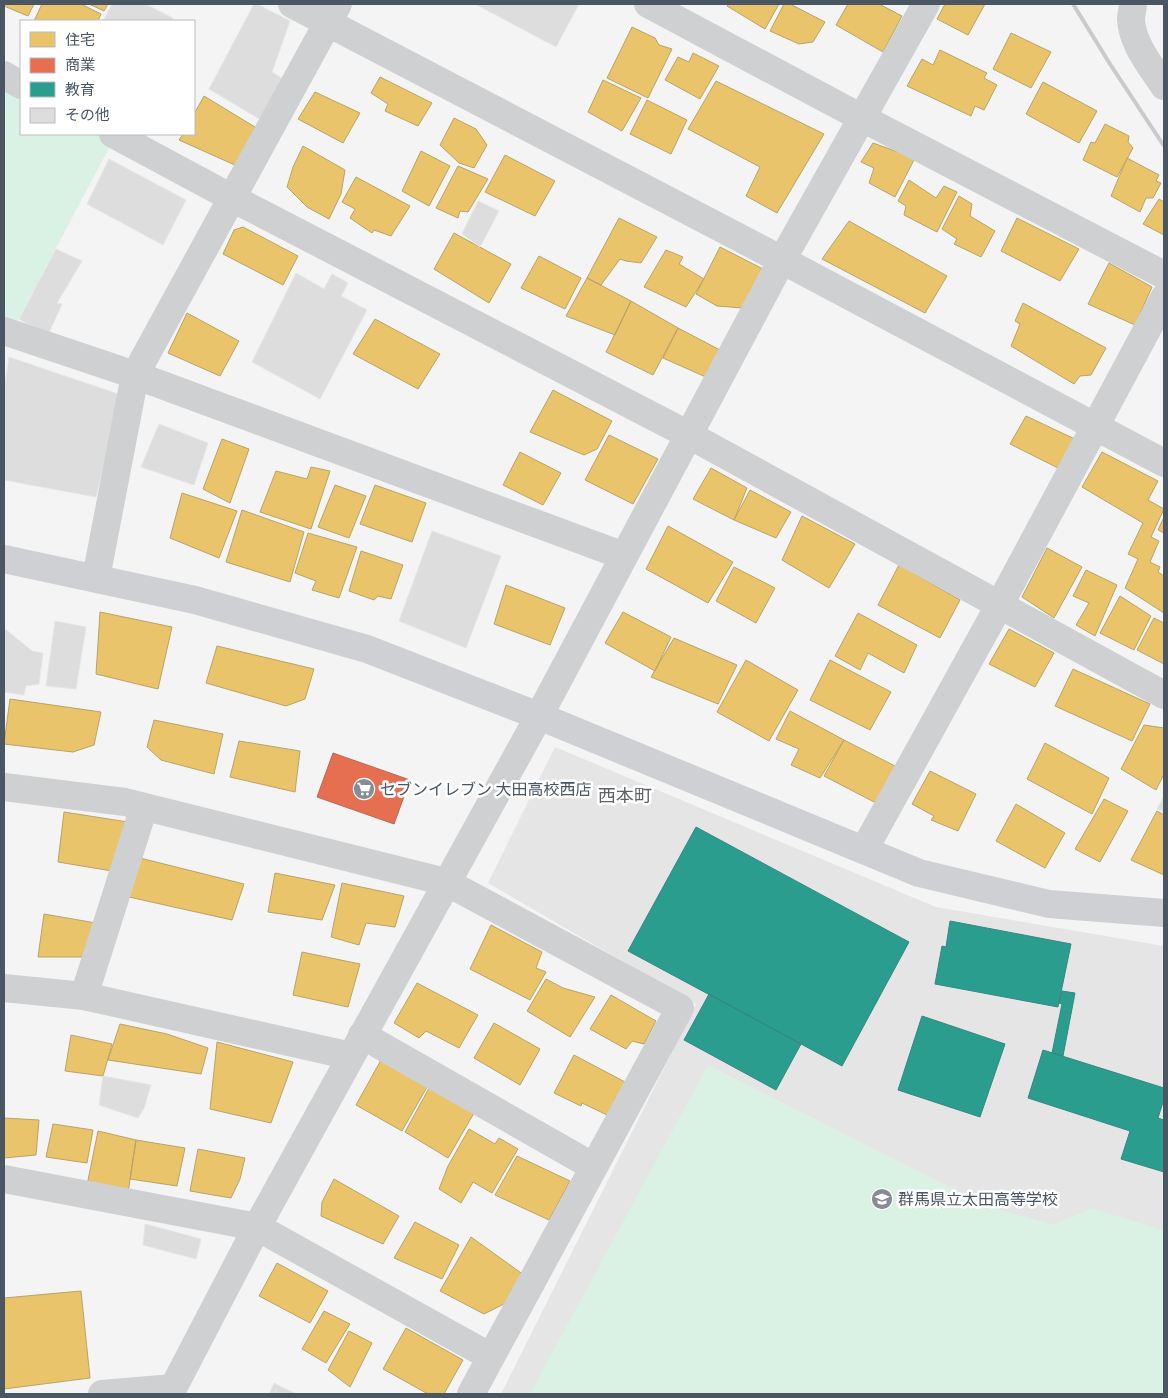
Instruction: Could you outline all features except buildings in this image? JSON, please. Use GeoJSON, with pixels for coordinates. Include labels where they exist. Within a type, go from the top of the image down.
{"type":"FeatureCollection","features":[{"type":"Feature","properties":{"kind":"street"},"geometry":{"type":"LineString","coordinates":[[292,4],[333,13],[782,260],[1164,464]]}},
{"type":"Feature","properties":{"kind":"street"},"geometry":{"type":"LineString","coordinates":[[648,4],[1164,275]]}},
{"type":"Feature","properties":{"kind":"street"},"geometry":{"type":"LineString","coordinates":[[102,1394],[172,1391],[257,1227],[539,716],[782,260],[924,4]]}},
{"type":"Feature","properties":{"kind":"street"},"geometry":{"type":"LineString","coordinates":[[1133,4],[1131,20],[1134,35],[1141,52],[1164,86]]}},
{"type":"Feature","properties":{"kind":"street"},"geometry":{"type":"LineString","coordinates":[[96,578],[135,375],[333,13]]}},
{"type":"Feature","properties":{"kind":"street"},"geometry":{"type":"LineString","coordinates":[[4,76],[20,84]]}},
{"type":"Feature","properties":{"kind":"street"},"geometry":{"type":"LineString","coordinates":[[115,135],[232,198],[689,435],[1164,695]]}},
{"type":"Feature","properties":{"kind":"street"},"geometry":{"type":"LineString","coordinates":[[864,850],[1000,604],[1164,298]]}},
{"type":"Feature","properties":{"kind":"street"},"geometry":{"type":"LineString","coordinates":[[4,331],[135,375],[624,556]]}},
{"type":"Feature","properties":{"kind":"street"},"geometry":{"type":"LineString","coordinates":[[4,559],[195,600],[367,649],[539,716],[919,873],[1049,904],[1164,913]]}},
{"type":"Feature","properties":{"kind":"street"},"geometry":{"type":"LineString","coordinates":[[4,787],[125,802],[446,882],[680,1008],[471,1394]]}},
{"type":"Feature","properties":{"kind":"street"},"geometry":{"type":"LineString","coordinates":[[84,996],[144,808]]}},
{"type":"Feature","properties":{"kind":"street"},"geometry":{"type":"LineString","coordinates":[[4,988],[84,996],[356,1046],[594,1168]]}},
{"type":"Feature","properties":{"kind":"street"},"geometry":{"type":"LineString","coordinates":[[4,1179],[257,1227],[491,1357]]}},
{"type":"Feature","properties":{"kind":"shaded area","name":"群馬県立太田高等学校"},"geometry":{"type":"Polygon","coordinates":[[[555,747],[936,907],[1164,946],[1164,1394],[501,1394],[696,1004],[488,883],[555,747]]]}},
{"type":"Feature","properties":{"kind":"green space"},"geometry":{"type":"Polygon","coordinates":[[[4,75],[20,84],[20,135],[116,135],[11,333],[4,331],[4,75]]]}},
{"type":"Feature","properties":{"kind":"green space"},"geometry":{"type":"Polygon","coordinates":[[[708,1065],[990,1207],[1054,1225],[1091,1208],[1164,1231],[1164,1394],[530,1394],[708,1065]]]}},
{"type":"Feature","properties":{"kind":"railway"},"geometry":{"type":"LineString","coordinates":[[1073,4],[1164,146]]}},
{"type":"Feature","properties":{"kind":"place","name":"セブンイレブン 大田高校西店"},"geometry":{"type":"Point","coordinates":[364,789]}},
{"type":"Feature","properties":{"kind":"place","name":"群馬県立太田高等学校"},"geometry":{"type":"Point","coordinates":[882,1199]}},
{"type":"Feature","properties":{"kind":"district","name":"西本町"},"geometry":{"type":"Point","coordinates":[625,796]}}]}
